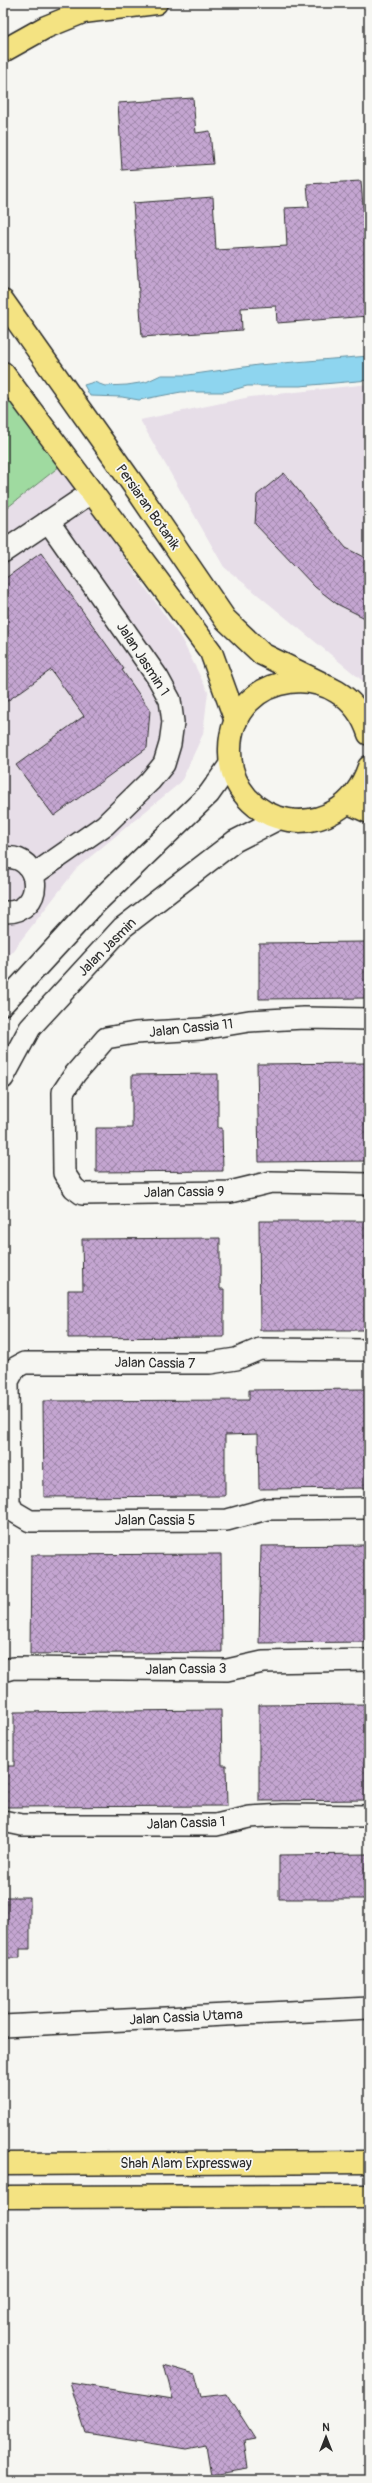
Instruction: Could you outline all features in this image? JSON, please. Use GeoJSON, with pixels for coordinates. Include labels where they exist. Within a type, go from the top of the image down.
{"type":"FeatureCollection","features":[{"type":"Feature","properties":{"kind":"main road"},"geometry":{"type":"LineString","coordinates":[[3,51],[46,27],[83,12],[156,3]]}},
{"type":"Feature","properties":{"kind":"main road","name":"Persiaran Botanik"},"geometry":{"type":"LineString","coordinates":[[3,301],[137,490],[225,619],[262,654],[339,692],[354,704],[365,721],[369,734]]}},
{"type":"Feature","properties":{"kind":"main road"},"geometry":{"type":"LineString","coordinates":[[3,373],[211,652],[236,721]]}},
{"type":"Feature","properties":{"kind":"main road"},"geometry":{"type":"LineString","coordinates":[[321,683],[301,680],[275,686],[262,691],[247,704],[236,721],[232,735],[231,763],[240,787],[257,806],[280,818],[298,822],[316,820],[334,814],[348,803],[363,785],[369,768]]}},
{"type":"Feature","properties":{"kind":"main road"},"geometry":{"type":"LineString","coordinates":[[348,803],[369,812]]}},
{"type":"Feature","properties":{"kind":"main road","name":"Shah Alam Expressway"},"geometry":{"type":"LineString","coordinates":[[3,2164],[369,2162]]}},
{"type":"Feature","properties":{"kind":"main road"},"geometry":{"type":"LineString","coordinates":[[3,2198],[369,2196]]}},
{"type":"Feature","properties":{"kind":"street"},"geometry":{"type":"LineString","coordinates":[[3,552],[92,492]]}},
{"type":"Feature","properties":{"kind":"street","name":"Jalan Jasmin 1"},"geometry":{"type":"LineString","coordinates":[[33,875],[105,825],[150,781],[164,764],[170,744],[173,722],[170,700],[158,678],[48,522]]}},
{"type":"Feature","properties":{"kind":"street"},"geometry":{"type":"LineString","coordinates":[[3,1004],[97,902],[209,794],[231,763]]}},
{"type":"Feature","properties":{"kind":"street","name":"Jalan Jasmin"},"geometry":{"type":"LineString","coordinates":[[3,1078],[30,1028],[122,928],[236,841],[280,818]]}},
{"type":"Feature","properties":{"kind":"street"},"geometry":{"type":"LineString","coordinates":[[3,858],[17,859],[25,863],[33,875],[35,887],[28,904],[20,910],[4,914]]}},
{"type":"Feature","properties":{"kind":"street","name":"Jalan Cassia 11"},"geometry":{"type":"LineString","coordinates":[[63,1116],[63,1092],[75,1074],[106,1038],[135,1033],[201,1029],[249,1021],[304,1018],[369,1019]]}},
{"type":"Feature","properties":{"kind":"street","name":"Jalan Cassia 9"},"geometry":{"type":"LineString","coordinates":[[63,1116],[64,1173],[74,1188],[82,1194],[230,1192],[271,1182],[369,1184]]}},
{"type":"Feature","properties":{"kind":"street","name":"Jalan Cassia 7"},"geometry":{"type":"LineString","coordinates":[[7,1440],[8,1380],[15,1368],[24,1363],[210,1363],[236,1358],[260,1349],[369,1350]]}},
{"type":"Feature","properties":{"kind":"street","name":"Jalan Cassia 5"},"geometry":{"type":"LineString","coordinates":[[7,1440],[9,1502],[12,1511],[30,1521],[227,1520],[267,1508],[369,1508]]}},
{"type":"Feature","properties":{"kind":"street","name":"Jalan Cassia 3"},"geometry":{"type":"LineString","coordinates":[[3,1671],[12,1668],[227,1670],[270,1661],[369,1660]]}},
{"type":"Feature","properties":{"kind":"street","name":"Jalan Cassia 1"},"geometry":{"type":"LineString","coordinates":[[3,1821],[22,1825],[216,1825],[250,1817],[284,1815],[369,1816]]}},
{"type":"Feature","properties":{"kind":"street","name":"Jalan Cassia Utama"},"geometry":{"type":"LineString","coordinates":[[3,2026],[369,2008]]}},
{"type":"Feature","properties":{"kind":"shaded area"},"geometry":{"type":"Polygon","coordinates":[[[369,384],[369,686],[224,567],[140,420],[250,397],[369,384]]]}},
{"type":"Feature","properties":{"kind":"shaded area"},"geometry":{"type":"Polygon","coordinates":[[[60,466],[182,640],[208,692],[203,734],[181,782],[78,867],[3,963],[3,511],[60,466]]]}},
{"type":"Feature","properties":{"kind":"green space"},"geometry":{"type":"Polygon","coordinates":[[[3,391],[60,466],[3,511],[3,391]]]}},
{"type":"Feature","properties":{"kind":"water"},"geometry":{"type":"Polygon","coordinates":[[[369,356],[369,380],[300,386],[247,386],[226,392],[181,392],[139,400],[122,397],[90,396],[84,385],[94,382],[105,386],[127,385],[146,382],[161,375],[188,375],[258,365],[369,356]]]}},
{"type":"Feature","properties":{"kind":"building"},"geometry":{"type":"Polygon","coordinates":[[[193,98],[196,133],[210,131],[213,164],[122,170],[118,103],[193,98]]]}},
{"type":"Feature","properties":{"kind":"building"},"geometry":{"type":"Polygon","coordinates":[[[361,181],[366,244],[369,244],[369,316],[277,323],[276,306],[241,308],[242,330],[142,337],[133,203],[213,197],[216,250],[287,246],[285,208],[309,207],[307,184],[361,181]]]}},
{"type":"Feature","properties":{"kind":"building"},"geometry":{"type":"Polygon","coordinates":[[[284,473],[346,548],[369,560],[369,620],[337,604],[315,587],[255,524],[257,495],[284,473]]]}},
{"type":"Feature","properties":{"kind":"building"},"geometry":{"type":"Polygon","coordinates":[[[41,553],[124,669],[122,670],[150,710],[147,748],[54,816],[16,765],[84,716],[51,670],[3,704],[3,580],[41,553]]]}},
{"type":"Feature","properties":{"kind":"building"},"geometry":{"type":"Polygon","coordinates":[[[369,942],[369,998],[259,999],[259,943],[369,942]]]}},
{"type":"Feature","properties":{"kind":"building"},"geometry":{"type":"Polygon","coordinates":[[[369,1063],[369,1161],[259,1162],[257,1064],[369,1063]]]}},
{"type":"Feature","properties":{"kind":"building"},"geometry":{"type":"Polygon","coordinates":[[[218,1074],[218,1128],[222,1128],[223,1171],[96,1172],[96,1128],[132,1128],[132,1075],[218,1074]]]}},
{"type":"Feature","properties":{"kind":"building"},"geometry":{"type":"Polygon","coordinates":[[[259,1221],[369,1221],[369,1330],[260,1330],[259,1221]]]}},
{"type":"Feature","properties":{"kind":"building"},"geometry":{"type":"Polygon","coordinates":[[[220,1238],[220,1289],[224,1289],[224,1337],[68,1338],[68,1290],[83,1290],[82,1239],[220,1238]]]}},
{"type":"Feature","properties":{"kind":"building"},"geometry":{"type":"Polygon","coordinates":[[[369,1389],[369,1488],[259,1489],[258,1434],[225,1435],[225,1496],[44,1497],[43,1401],[249,1400],[249,1390],[369,1389]]]}},
{"type":"Feature","properties":{"kind":"building"},"geometry":{"type":"Polygon","coordinates":[[[369,1545],[369,1642],[259,1643],[261,1546],[369,1545]]]}},
{"type":"Feature","properties":{"kind":"building"},"geometry":{"type":"Polygon","coordinates":[[[221,1554],[222,1652],[30,1654],[31,1555],[221,1554]]]}},
{"type":"Feature","properties":{"kind":"building"},"geometry":{"type":"Polygon","coordinates":[[[369,1704],[369,1800],[259,1801],[259,1705],[369,1704]]]}},
{"type":"Feature","properties":{"kind":"building"},"geometry":{"type":"Polygon","coordinates":[[[221,1710],[222,1765],[226,1765],[227,1806],[4,1807],[4,1766],[14,1766],[14,1712],[221,1710]]]}},
{"type":"Feature","properties":{"kind":"building"},"geometry":{"type":"Polygon","coordinates":[[[369,1854],[369,1899],[279,1899],[279,1855],[369,1854]]]}},
{"type":"Feature","properties":{"kind":"building"},"geometry":{"type":"Polygon","coordinates":[[[3,1897],[30,1897],[30,1949],[20,1949],[20,1958],[3,1958],[3,1897]]]}},
{"type":"Feature","properties":{"kind":"building"},"geometry":{"type":"Polygon","coordinates":[[[164,2365],[195,2374],[201,2397],[227,2394],[255,2438],[244,2440],[248,2469],[211,2475],[206,2445],[186,2449],[86,2433],[70,2383],[173,2399],[164,2365]]]}}]}
